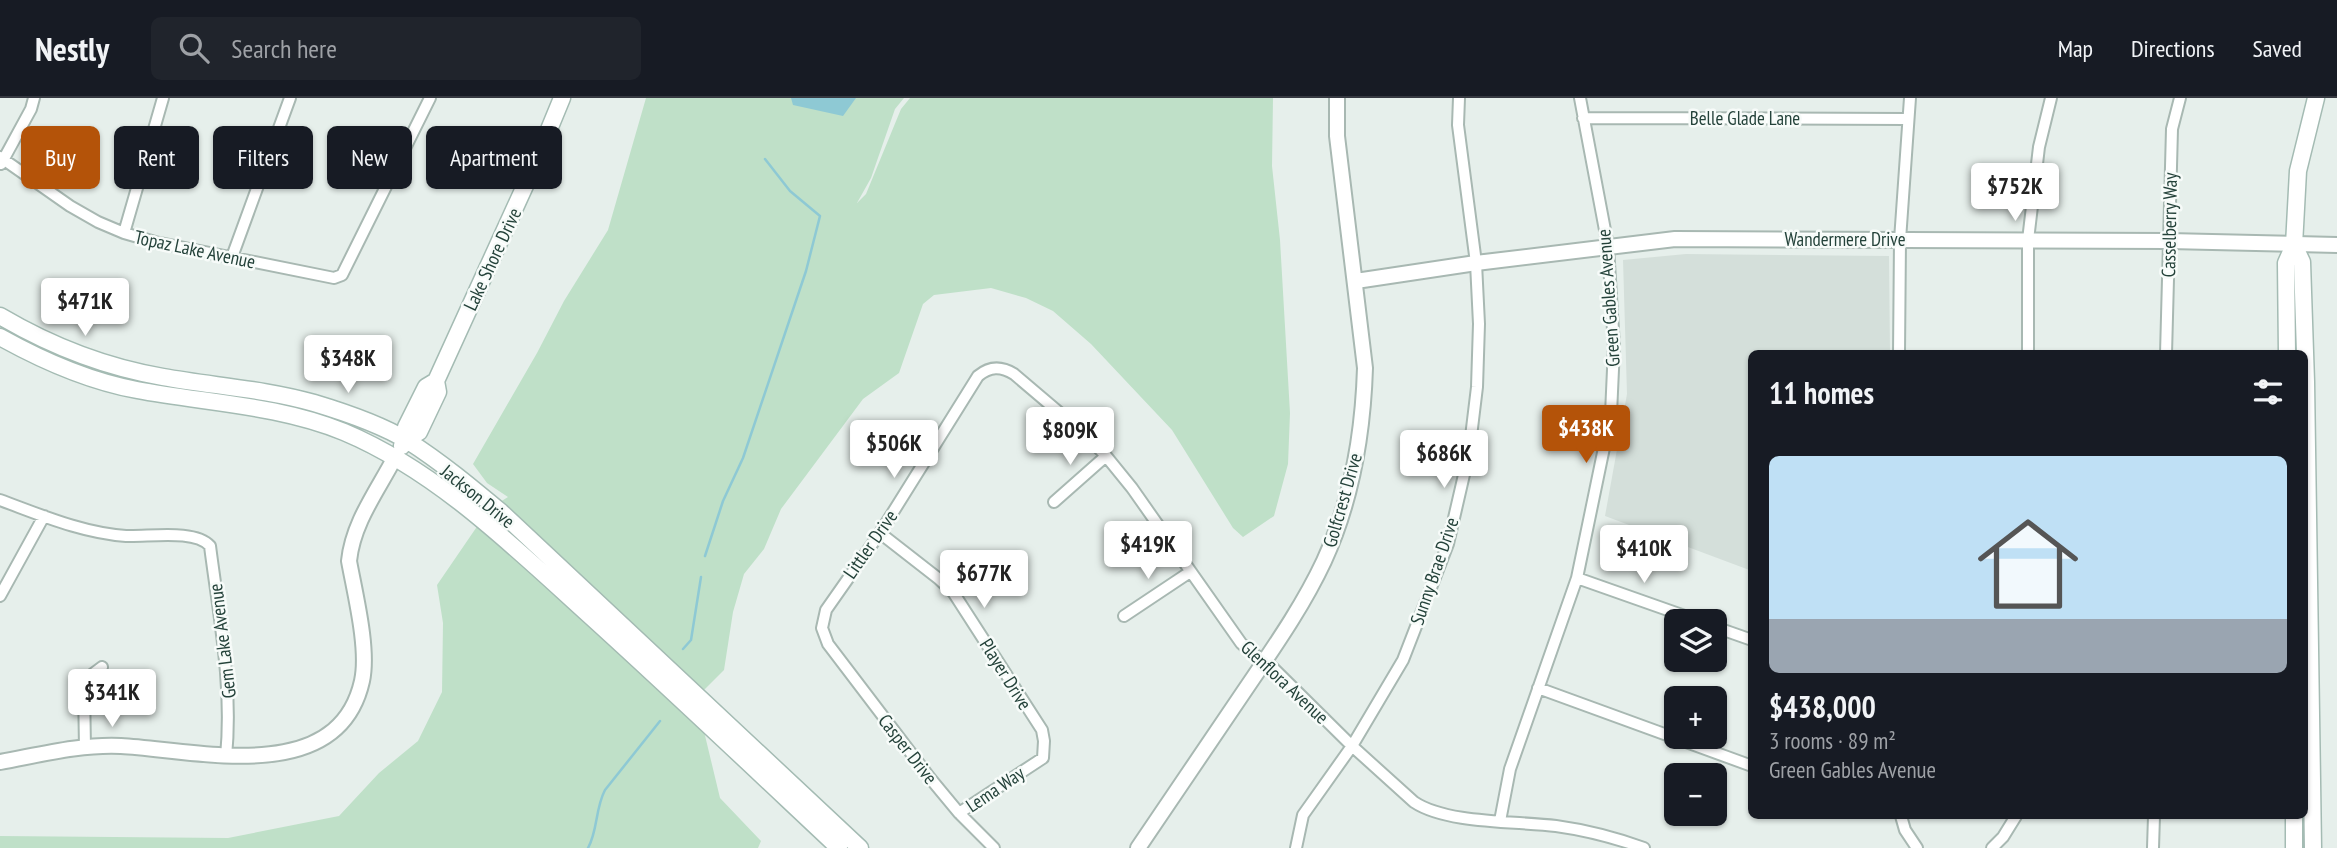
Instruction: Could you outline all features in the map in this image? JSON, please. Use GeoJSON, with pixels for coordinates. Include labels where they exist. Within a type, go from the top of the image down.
{"type":"FeatureCollection","features":[{"type":"Feature","properties":{"kind":"main road","name":"Lake Shore Drive"},"geometry":{"type":"LineString","coordinates":[[395,457],[406,440],[406,427],[426,387],[436,381],[562,98]]}},
{"type":"Feature","properties":{"kind":"main road"},"geometry":{"type":"LineString","coordinates":[[2287,350],[2286,263],[2294,245],[2298,171],[2316,98]]}},
{"type":"Feature","properties":{"kind":"main road"},"geometry":{"type":"LineString","coordinates":[[2294,245],[2302,262],[2305,350]]}},
{"type":"Feature","properties":{"kind":"main road","name":"Jackson Drive"},"geometry":{"type":"LineString","coordinates":[[0,316],[34,336],[102,363],[161,377],[275,394],[314,403],[406,440],[460,478],[501,512],[860,848]]}},
{"type":"Feature","properties":{"kind":"main road","name":"Jackson Drive"},"geometry":{"type":"LineString","coordinates":[[0,337],[47,361],[92,379],[134,390],[250,407],[312,421],[341,431],[395,457],[453,497],[555,583],[839,848]]}},
{"type":"Feature","properties":{"kind":"main road"},"geometry":{"type":"LineString","coordinates":[[2308,507],[2313,848]]}},
{"type":"Feature","properties":{"kind":"main road"},"geometry":{"type":"LineString","coordinates":[[2294,819],[2294,848]]}},
{"type":"Feature","properties":{"kind":"street"},"geometry":{"type":"LineString","coordinates":[[1,161],[31,109],[34,98]]}},
{"type":"Feature","properties":{"kind":"street"},"geometry":{"type":"LineString","coordinates":[[124,233],[163,98]]}},
{"type":"Feature","properties":{"kind":"street"},"geometry":{"type":"LineString","coordinates":[[232,257],[290,98]]}},
{"type":"Feature","properties":{"kind":"street","name":"Topaz Lake Avenue"},"geometry":{"type":"LineString","coordinates":[[1,161],[70,206],[124,233],[155,242],[334,278],[342,275],[430,98]]}},
{"type":"Feature","properties":{"kind":"street","name":"Golfcrest Drive"},"geometry":{"type":"LineString","coordinates":[[1138,848],[1292,622],[1324,560],[1343,509],[1355,462],[1365,368],[1337,136],[1338,98]]}},
{"type":"Feature","properties":{"kind":"street","name":"Sunny Brae Drive"},"geometry":{"type":"LineString","coordinates":[[1296,848],[1303,814],[1352,746],[1402,660],[1448,544],[1469,453],[1477,387],[1479,324],[1476,263],[1458,125],[1459,98]]}},
{"type":"Feature","properties":{"kind":"street","name":"Green Gables Avenue"},"geometry":{"type":"LineString","coordinates":[[1500,821],[1510,769],[1577,578],[1611,414],[1614,347],[1608,246],[1580,98]]}},
{"type":"Feature","properties":{"kind":"street"},"geometry":{"type":"LineString","coordinates":[[1899,350],[1900,240],[1910,98]]}},
{"type":"Feature","properties":{"kind":"street"},"geometry":{"type":"LineString","coordinates":[[2028,350],[2028,240],[2039,147],[2051,98]]}},
{"type":"Feature","properties":{"kind":"street","name":"Casselberry Way"},"geometry":{"type":"LineString","coordinates":[[2166,350],[2172,129],[2180,98]]}},
{"type":"Feature","properties":{"kind":"street","name":"Belle Glade Lane"},"geometry":{"type":"LineString","coordinates":[[1583,118],[1907,118]]}},
{"type":"Feature","properties":{"kind":"street","name":"Wandermere Drive"},"geometry":{"type":"LineString","coordinates":[[1356,281],[1476,263],[1675,239],[2169,241],[2337,245]]}},
{"type":"Feature","properties":{"kind":"street","name":"Littler Drive"},"geometry":{"type":"LineString","coordinates":[[828,644],[822,628],[826,610],[880,533],[978,376],[986,369],[995,367],[1014,374]]}},
{"type":"Feature","properties":{"kind":"street","name":"Glenflora Avenue"},"geometry":{"type":"LineString","coordinates":[[1014,374],[1087,436],[1106,456],[1132,488],[1241,643],[1265,660],[1352,746],[1424,809],[1446,815],[1558,826],[1644,848]]}},
{"type":"Feature","properties":{"kind":"street"},"geometry":{"type":"LineString","coordinates":[[1054,502],[1106,456]]}},
{"type":"Feature","properties":{"kind":"street","name":"Lake Shore Drive"},"geometry":{"type":"LineString","coordinates":[[0,762],[85,748],[119,746],[251,757],[305,746],[326,735],[350,710],[360,690],[364,668],[349,561],[350,547],[356,528],[395,457]]}},
{"type":"Feature","properties":{"kind":"street"},"geometry":{"type":"LineString","coordinates":[[0,500],[44,516],[0,596]]}},
{"type":"Feature","properties":{"kind":"street","name":"Gem Lake Avenue"},"geometry":{"type":"LineString","coordinates":[[44,516],[93,532],[124,536],[193,536],[204,539],[210,546],[229,694],[230,720],[226,757]]}},
{"type":"Feature","properties":{"kind":"street","name":"Player Drive"},"geometry":{"type":"LineString","coordinates":[[880,533],[953,593],[1041,730]]}},
{"type":"Feature","properties":{"kind":"street"},"geometry":{"type":"LineString","coordinates":[[1124,616],[1189,572]]}},
{"type":"Feature","properties":{"kind":"street"},"geometry":{"type":"LineString","coordinates":[[1577,578],[1665,609]]}},
{"type":"Feature","properties":{"kind":"street"},"geometry":{"type":"LineString","coordinates":[[1727,631],[1748,639]]}},
{"type":"Feature","properties":{"kind":"street","name":"Casper Drive"},"geometry":{"type":"LineString","coordinates":[[828,644],[959,813],[994,848]]}},
{"type":"Feature","properties":{"kind":"street"},"geometry":{"type":"LineString","coordinates":[[85,748],[84,688],[90,676],[102,667]]}},
{"type":"Feature","properties":{"kind":"street"},"geometry":{"type":"LineString","coordinates":[[1538,688],[1748,765]]}},
{"type":"Feature","properties":{"kind":"street","name":"Lema Way"},"geometry":{"type":"LineString","coordinates":[[959,813],[1043,758],[1044,741],[1041,730]]}},
{"type":"Feature","properties":{"kind":"street"},"geometry":{"type":"LineString","coordinates":[[1902,819],[1916,848]]}},
{"type":"Feature","properties":{"kind":"street"},"geometry":{"type":"LineString","coordinates":[[1992,848],[2014,819]]}},
{"type":"Feature","properties":{"kind":"street"},"geometry":{"type":"LineString","coordinates":[[2153,848],[2154,819]]}},
{"type":"Feature","properties":{"kind":"shaded area"},"geometry":{"type":"Polygon","coordinates":[[[1686,254],[1889,256],[1890,350],[1748,350],[1748,570],[1605,516],[1627,394],[1623,260],[1686,254]]]}},
{"type":"Feature","properties":{"kind":"green space"},"geometry":{"type":"Polygon","coordinates":[[[646,98],[904,98],[895,109],[871,178],[857,203],[866,194],[901,109],[910,98],[1273,98],[1272,166],[1280,240],[1290,413],[1288,464],[1274,516],[1243,537],[1233,528],[1172,430],[1091,344],[1053,311],[1026,298],[991,288],[934,295],[923,304],[899,373],[863,399],[781,509],[764,549],[744,574],[733,612],[724,670],[696,698],[720,798],[761,841],[758,848],[0,848],[0,836],[228,838],[339,816],[379,773],[418,741],[442,692],[443,623],[437,585],[489,509],[508,497],[487,483],[473,464],[564,301],[608,230],[646,98]]]}},
{"type":"Feature","properties":{"kind":"water"},"geometry":{"type":"Polygon","coordinates":[[[791,98],[856,98],[843,116],[793,105],[791,98]]]}},
{"type":"Feature","properties":{"kind":"waterway"},"geometry":{"type":"LineString","coordinates":[[705,556],[723,501],[743,458],[806,271],[820,216],[790,191],[765,159]]}},
{"type":"Feature","properties":{"kind":"waterway"},"geometry":{"type":"LineString","coordinates":[[683,649],[691,640],[701,577]]}},
{"type":"Feature","properties":{"kind":"waterway"},"geometry":{"type":"LineString","coordinates":[[588,848],[605,790],[660,721]]}}]}
